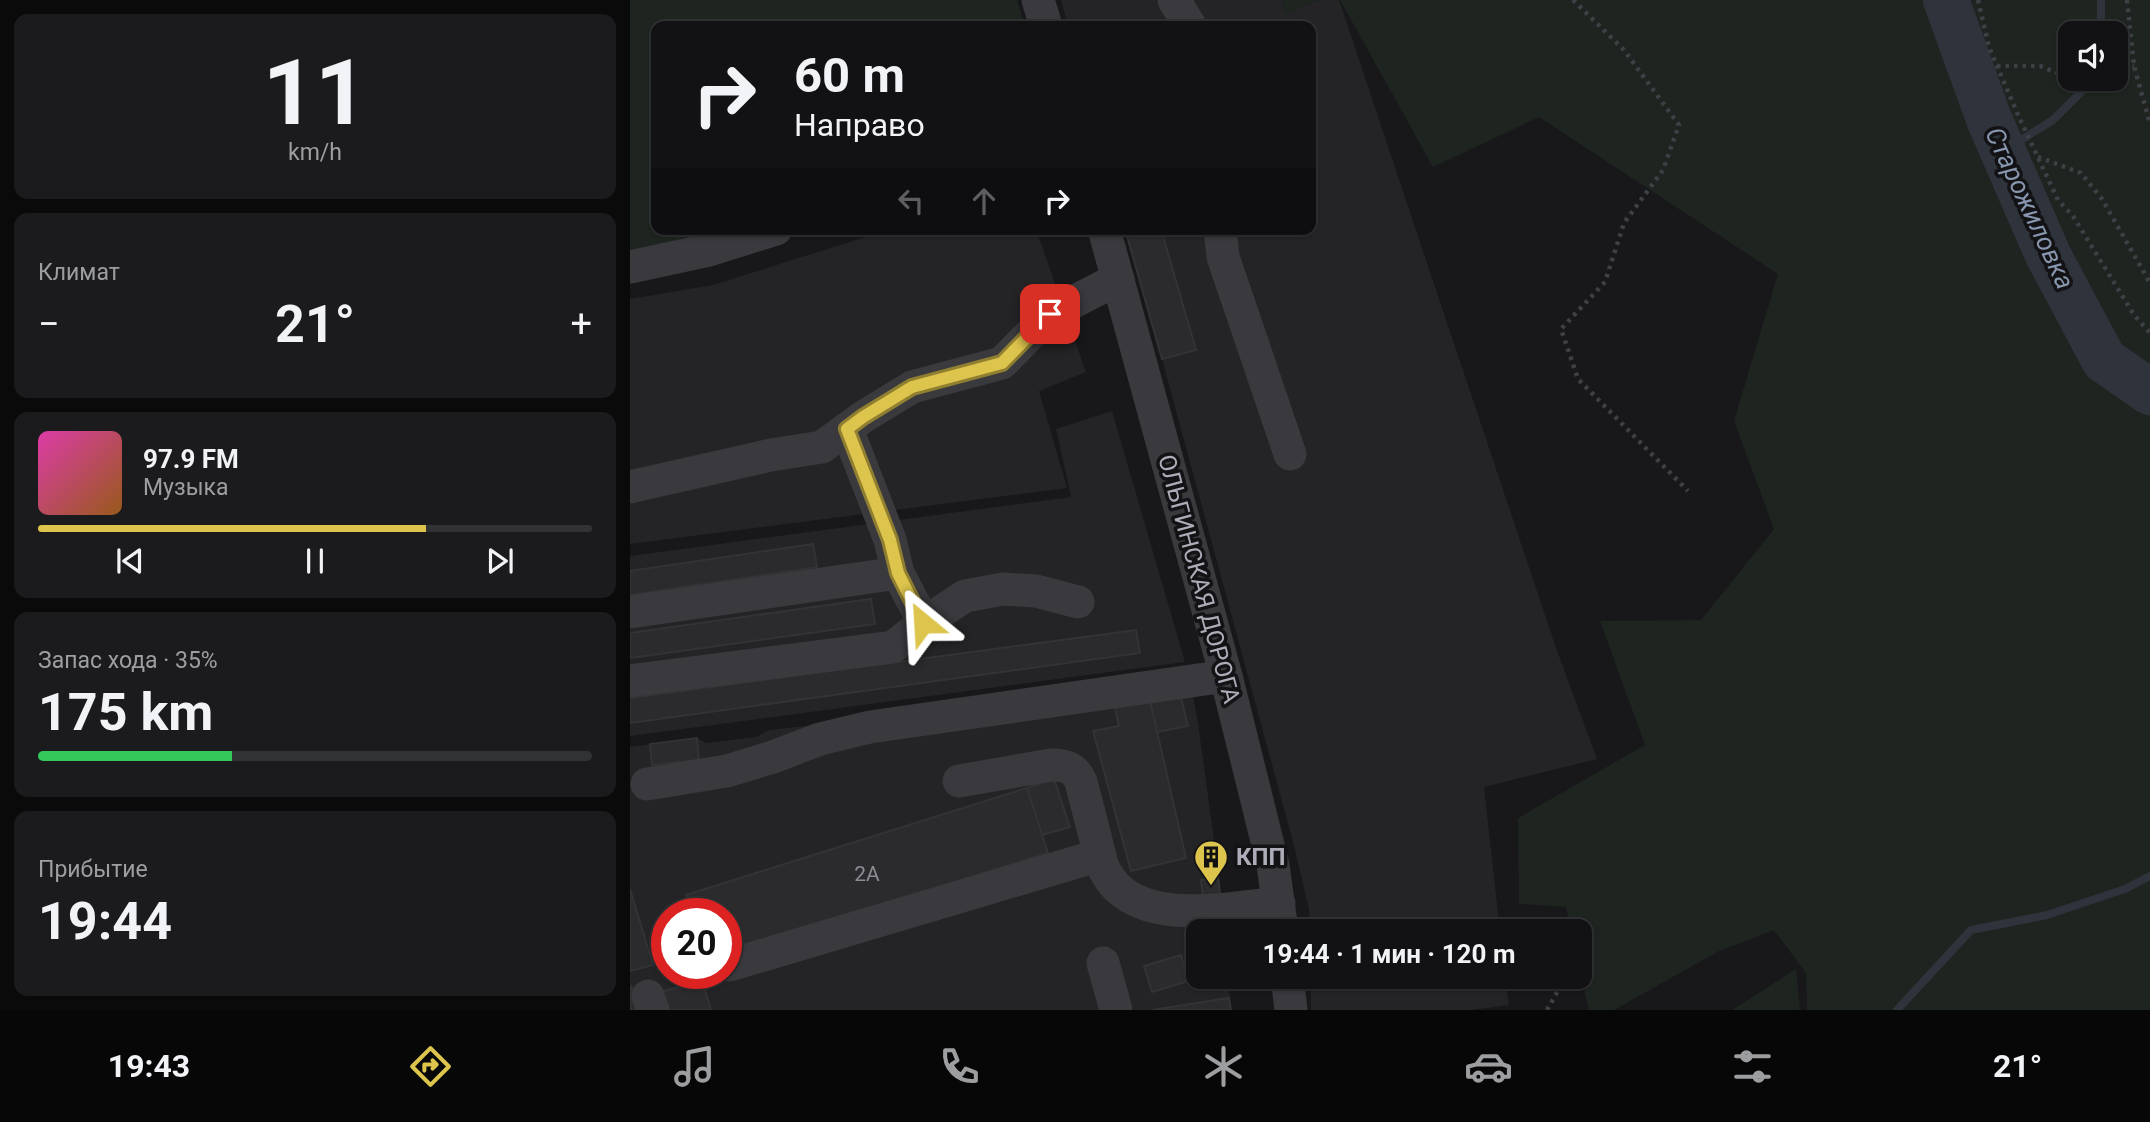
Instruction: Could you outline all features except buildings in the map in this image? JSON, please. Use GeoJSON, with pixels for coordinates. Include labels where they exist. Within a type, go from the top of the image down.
{"type":"FeatureCollection","features":[{"type":"Feature","properties":{"kind":"street"},"geometry":{"type":"LineString","coordinates":[[1038,0],[1044,21]]}},
{"type":"Feature","properties":{"kind":"street"},"geometry":{"type":"LineString","coordinates":[[1174,0],[1187,21]]}},
{"type":"Feature","properties":{"kind":"street"},"geometry":{"type":"LineString","coordinates":[[630,267],[709,250],[757,235]]}},
{"type":"Feature","properties":{"kind":"street","name":"ОЛЬГИНСКАЯ ДОРОГА"},"geometry":{"type":"LineString","coordinates":[[1106,235],[1226,676],[1273,865],[1281,917]]}},
{"type":"Feature","properties":{"kind":"street"},"geometry":{"type":"LineString","coordinates":[[1221,235],[1223,257],[1290,454]]}},
{"type":"Feature","properties":{"kind":"street"},"geometry":{"type":"LineString","coordinates":[[630,487],[771,455],[822,447],[863,417],[912,387],[1002,363],[1050,314],[1118,279]]}},
{"type":"Feature","properties":{"kind":"street"},"geometry":{"type":"LineString","coordinates":[[847,429],[890,540],[898,573],[923,623]]}},
{"type":"Feature","properties":{"kind":"street"},"geometry":{"type":"LineString","coordinates":[[630,612],[898,573]]}},
{"type":"Feature","properties":{"kind":"street"},"geometry":{"type":"LineString","coordinates":[[630,681],[893,647],[923,623],[965,596],[1003,589],[1036,591],[1078,602]]}},
{"type":"Feature","properties":{"kind":"street"},"geometry":{"type":"LineString","coordinates":[[647,784],[727,771],[773,757],[820,738],[870,727],[1226,676]]}},
{"type":"Feature","properties":{"kind":"street"},"geometry":{"type":"LineString","coordinates":[[1084,722],[1112,693]]}},
{"type":"Feature","properties":{"kind":"street"},"geometry":{"type":"LineString","coordinates":[[959,781],[1051,765],[1071,768],[1081,782],[1105,871],[1115,884],[1136,901],[1162,909],[1281,917]]}},
{"type":"Feature","properties":{"kind":"street"},"geometry":{"type":"LineString","coordinates":[[742,961],[1100,855]]}},
{"type":"Feature","properties":{"kind":"street"},"geometry":{"type":"LineString","coordinates":[[1103,963],[1116,1010]]}},
{"type":"Feature","properties":{"kind":"street"},"geometry":{"type":"LineString","coordinates":[[1289,989],[1291,1010]]}},
{"type":"Feature","properties":{"kind":"path"},"geometry":{"type":"LineString","coordinates":[[1573,0],[1624,50],[1679,125],[1663,170],[1624,223],[1605,282],[1561,329],[1578,379],[1688,491]]}},
{"type":"Feature","properties":{"kind":"path"},"geometry":{"type":"LineString","coordinates":[[1978,0],[1989,47],[2058,200],[2073,216],[2134,315],[2150,334]]}},
{"type":"Feature","properties":{"kind":"path"},"geometry":{"type":"LineString","coordinates":[[2127,0],[2134,66],[2150,124]]}},
{"type":"Feature","properties":{"kind":"path"},"geometry":{"type":"LineString","coordinates":[[2128,65],[2134,66]]}},
{"type":"Feature","properties":{"kind":"path"},"geometry":{"type":"LineString","coordinates":[[1997,66],[2040,66],[2058,73]]}},
{"type":"Feature","properties":{"kind":"path"},"geometry":{"type":"LineString","coordinates":[[2038,157],[2081,173],[2102,199],[2150,283]]}},
{"type":"Feature","properties":{"kind":"path"},"geometry":{"type":"LineString","coordinates":[[1547,1010],[1559,989]]}},
{"type":"Feature","properties":{"kind":"shaded area"},"geometry":{"type":"Polygon","coordinates":[[[630,0],[1017,0],[1023,21],[651,21],[651,235],[717,235],[630,257],[630,0]]]}},
{"type":"Feature","properties":{"kind":"shaded area"},"geometry":{"type":"Polygon","coordinates":[[[1061,0],[1281,0],[1286,13],[1320,0],[1339,0],[1555,645],[1597,759],[1484,787],[1499,919],[1309,919],[1293,842],[1127,235],[1316,235],[1316,21],[1067,21],[1061,0]]]}},
{"type":"Feature","properties":{"kind":"shaded area"},"geometry":{"type":"Polygon","coordinates":[[[1281,0],[1320,0],[1286,13],[1281,0]]]}},
{"type":"Feature","properties":{"kind":"shaded area"},"geometry":{"type":"Polygon","coordinates":[[[1340,0],[2150,0],[2150,1010],[1807,1010],[1806,973],[1774,930],[1719,951],[1614,1010],[1589,1010],[1584,989],[1592,989],[1592,919],[1568,919],[1566,907],[1519,904],[1518,818],[1645,745],[1600,621],[1701,620],[1774,529],[1734,421],[1778,274],[1539,117],[1433,167],[1340,0]]]}},
{"type":"Feature","properties":{"kind":"shaded area"},"geometry":{"type":"Polygon","coordinates":[[[872,235],[1038,235],[1086,372],[1039,391],[1067,488],[630,544],[630,299],[713,285],[872,235]]]}},
{"type":"Feature","properties":{"kind":"shaded area"},"geometry":{"type":"Polygon","coordinates":[[[1112,411],[1185,662],[630,736],[630,556],[1071,497],[1056,429],[1112,411]]]}},
{"type":"Feature","properties":{"kind":"shaded area"},"geometry":{"type":"Polygon","coordinates":[[[1189,675],[1225,919],[1186,919],[1186,989],[1229,989],[1231,1010],[630,1010],[630,747],[697,738],[706,743],[756,737],[769,730],[878,718],[1189,675]]]}},
{"type":"Feature","properties":{"kind":"shaded area"},"geometry":{"type":"Polygon","coordinates":[[[1796,969],[1800,1010],[1732,1010],[1796,969]]]}},
{"type":"Feature","properties":{"kind":"shaded area"},"geometry":{"type":"Polygon","coordinates":[[[1311,989],[1507,989],[1509,1005],[1472,1010],[1311,1010],[1311,989]]]}},
{"type":"Feature","properties":{"kind":"waterway","name":"Старожиловка"},"geometry":{"type":"LineString","coordinates":[[1946,0],[1989,119],[2048,255],[2104,360],[2150,392]]}},
{"type":"Feature","properties":{"kind":"waterway"},"geometry":{"type":"LineString","coordinates":[[2101,0],[2101,21]]}},
{"type":"Feature","properties":{"kind":"waterway"},"geometry":{"type":"LineString","coordinates":[[2003,151],[2053,120],[2082,91]]}},
{"type":"Feature","properties":{"kind":"waterway"},"geometry":{"type":"LineString","coordinates":[[1897,1010],[1971,930],[2047,915],[2125,889],[2150,876]]}},
{"type":"Feature","properties":{"kind":"place","name":"КПП"},"geometry":{"type":"Point","coordinates":[1211,887]}},
{"type":"Feature","properties":{"kind":"route"},"geometry":{"type":"LineString","coordinates":[[923,623],[898,573],[890,540],[847,429],[912,387],[1002,363],[1050,314]]}}]}
